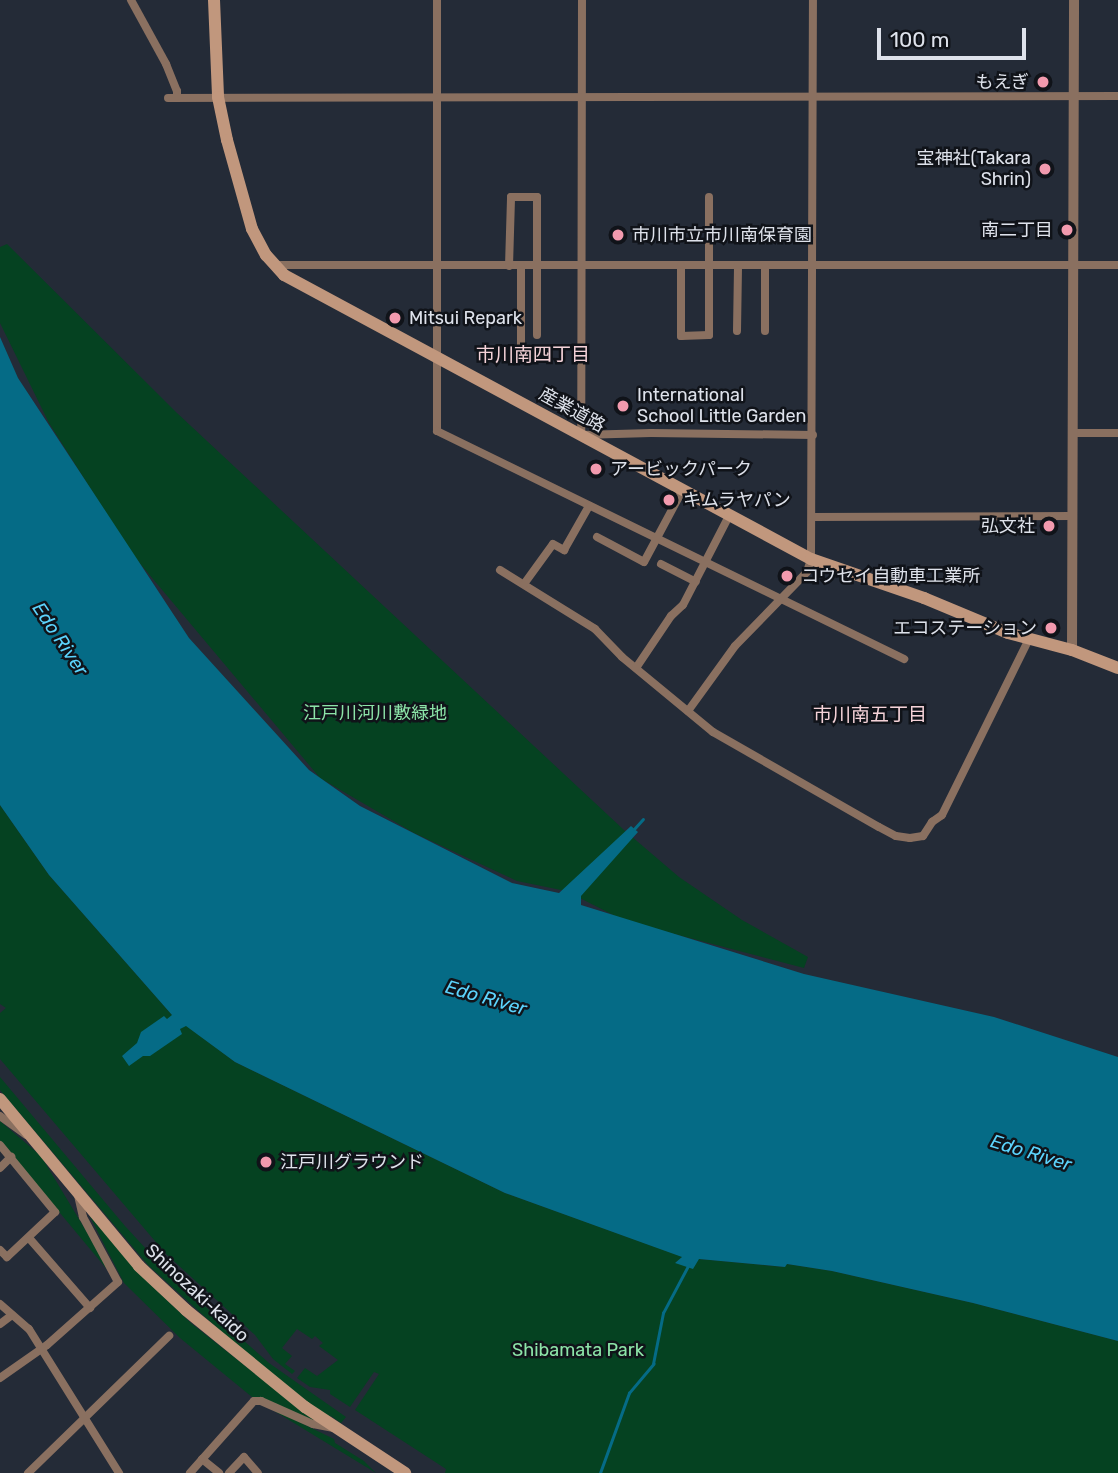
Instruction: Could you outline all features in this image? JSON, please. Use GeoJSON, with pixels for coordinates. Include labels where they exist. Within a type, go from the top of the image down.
{"type":"FeatureCollection","features":[{"type":"Feature","properties":{"kind":"main road","name":"産業道路"},"geometry":{"type":"LineString","coordinates":[[214,0],[218,97],[252,229],[274,265],[300,286],[436,355],[811,559],[1029,639],[1073,650],[1118,668]]}},
{"type":"Feature","properties":{"kind":"main road","name":"Shinozaki-kaido"},"geometry":{"type":"LineString","coordinates":[[0,1099],[139,1266],[186,1310],[227,1346],[334,1428],[405,1473]]}},
{"type":"Feature","properties":{"kind":"street"},"geometry":{"type":"LineString","coordinates":[[131,0],[166,64],[177,91],[172,98],[1118,96]]}},
{"type":"Feature","properties":{"kind":"street"},"geometry":{"type":"LineString","coordinates":[[437,0],[437,431],[904,659]]}},
{"type":"Feature","properties":{"kind":"street"},"geometry":{"type":"LineString","coordinates":[[582,0],[581,435],[813,435]]}},
{"type":"Feature","properties":{"kind":"street"},"geometry":{"type":"LineString","coordinates":[[688,711],[735,646],[807,572],[811,559],[813,0]]}},
{"type":"Feature","properties":{"kind":"street"},"geometry":{"type":"LineString","coordinates":[[1073,650],[1074,0]]}},
{"type":"Feature","properties":{"kind":"street"},"geometry":{"type":"LineString","coordinates":[[509,266],[510,197],[537,197],[537,335]]}},
{"type":"Feature","properties":{"kind":"street"},"geometry":{"type":"LineString","coordinates":[[681,266],[681,336],[709,335],[709,197]]}},
{"type":"Feature","properties":{"kind":"street"},"geometry":{"type":"LineString","coordinates":[[274,265],[1118,265]]}},
{"type":"Feature","properties":{"kind":"street"},"geometry":{"type":"LineString","coordinates":[[765,265],[765,331]]}},
{"type":"Feature","properties":{"kind":"street"},"geometry":{"type":"LineString","coordinates":[[521,266],[521,347]]}},
{"type":"Feature","properties":{"kind":"street"},"geometry":{"type":"LineString","coordinates":[[737,331],[738,266]]}},
{"type":"Feature","properties":{"kind":"street"},"geometry":{"type":"LineString","coordinates":[[1072,433],[1118,433]]}},
{"type":"Feature","properties":{"kind":"street"},"geometry":{"type":"LineString","coordinates":[[597,537],[644,562],[682,491]]}},
{"type":"Feature","properties":{"kind":"street"},"geometry":{"type":"LineString","coordinates":[[524,584],[553,544],[564,550],[589,506]]}},
{"type":"Feature","properties":{"kind":"street"},"geometry":{"type":"LineString","coordinates":[[636,668],[671,616],[683,605],[707,564],[729,516]]}},
{"type":"Feature","properties":{"kind":"street"},"geometry":{"type":"LineString","coordinates":[[812,517],[1072,516]]}},
{"type":"Feature","properties":{"kind":"street"},"geometry":{"type":"LineString","coordinates":[[661,564],[696,583]]}},
{"type":"Feature","properties":{"kind":"street"},"geometry":{"type":"LineString","coordinates":[[500,570],[595,629],[636,668],[688,711],[744,752],[878,827],[896,836],[910,838],[923,836],[932,822],[942,815],[1029,639]]}},
{"type":"Feature","properties":{"kind":"street"},"geometry":{"type":"LineString","coordinates":[[0,1116],[32,1137]]}},
{"type":"Feature","properties":{"kind":"street"},"geometry":{"type":"LineString","coordinates":[[0,1144],[55,1212],[7,1258],[0,1250]]}},
{"type":"Feature","properties":{"kind":"street"},"geometry":{"type":"LineString","coordinates":[[0,1168],[11,1157]]}},
{"type":"Feature","properties":{"kind":"street"},"geometry":{"type":"LineString","coordinates":[[0,1378],[41,1349],[90,1308],[119,1279],[83,1217],[77,1191]]}},
{"type":"Feature","properties":{"kind":"street"},"geometry":{"type":"LineString","coordinates":[[29,1238],[90,1308]]}},
{"type":"Feature","properties":{"kind":"street"},"geometry":{"type":"LineString","coordinates":[[0,1304],[29,1329],[119,1473]]}},
{"type":"Feature","properties":{"kind":"street"},"geometry":{"type":"LineString","coordinates":[[0,1324],[12,1315]]}},
{"type":"Feature","properties":{"kind":"street"},"geometry":{"type":"LineString","coordinates":[[28,1473],[169,1336]]}},
{"type":"Feature","properties":{"kind":"street"},"geometry":{"type":"LineString","coordinates":[[190,1473],[254,1401],[261,1401],[313,1424],[334,1428]]}},
{"type":"Feature","properties":{"kind":"street"},"geometry":{"type":"LineString","coordinates":[[229,1473],[244,1457],[258,1473]]}},
{"type":"Feature","properties":{"kind":"street"},"geometry":{"type":"LineString","coordinates":[[202,1459],[219,1473]]}},
{"type":"Feature","properties":{"kind":"street"},"geometry":{"type":"LineString","coordinates":[[384,1460],[393,1473]]}},
{"type":"Feature","properties":{"kind":"green space","name":"江戸川河川敷緑地"},"geometry":{"type":"Polygon","coordinates":[[[7,244],[177,413],[624,830],[679,877],[742,920],[808,957],[804,968],[625,921],[566,891],[517,881],[414,833],[320,778],[132,554],[49,423],[0,323],[0,247],[7,244]]]}},
{"type":"Feature","properties":{"kind":"green space","name":"Shibamata Park"},"geometry":{"type":"Polygon","coordinates":[[[0,805],[49,875],[172,1015],[235,1062],[505,1193],[683,1257],[676,1262],[699,1259],[784,1267],[787,1264],[832,1271],[973,1303],[1118,1341],[1118,1473],[445,1473],[446,1469],[355,1410],[379,1374],[374,1372],[350,1407],[330,1394],[330,1390],[310,1387],[297,1378],[305,1368],[317,1376],[338,1360],[319,1346],[323,1343],[315,1336],[312,1339],[297,1329],[282,1348],[292,1356],[285,1364],[295,1371],[292,1374],[273,1359],[255,1335],[166,1254],[0,1059],[0,1013],[6,1008],[0,1004],[0,805]]]}},
{"type":"Feature","properties":{"kind":"green space"},"geometry":{"type":"Polygon","coordinates":[[[0,1077],[125,1226],[171,1276],[269,1363],[346,1417],[341,1423],[331,1416],[329,1418],[248,1356],[148,1265],[0,1090],[0,1077]]]}},
{"type":"Feature","properties":{"kind":"green space"},"geometry":{"type":"Polygon","coordinates":[[[0,1121],[41,1156],[115,1279],[0,1141],[0,1121]]]}},
{"type":"Feature","properties":{"kind":"green space"},"geometry":{"type":"Polygon","coordinates":[[[89,1215],[151,1285],[192,1324],[318,1423],[261,1397],[252,1397],[180,1338],[124,1283],[89,1215]]]}},
{"type":"Feature","properties":{"kind":"green space"},"geometry":{"type":"Polygon","coordinates":[[[266,1406],[334,1439],[335,1443],[364,1461],[376,1473],[266,1406]]]}},
{"type":"Feature","properties":{"kind":"water","name":"Edo River"},"geometry":{"type":"Polygon","coordinates":[[[0,337],[18,378],[189,638],[309,770],[360,806],[512,883],[559,893],[631,826],[638,832],[581,896],[581,905],[804,974],[994,1017],[1118,1057],[1118,1341],[973,1303],[832,1271],[787,1264],[785,1267],[699,1259],[693,1269],[675,1263],[682,1257],[505,1193],[235,1062],[186,1026],[180,1029],[182,1034],[150,1056],[143,1056],[129,1066],[122,1056],[137,1043],[141,1032],[164,1016],[167,1019],[172,1015],[49,875],[0,805],[0,337]]]}},
{"type":"Feature","properties":{"kind":"waterway"},"geometry":{"type":"LineString","coordinates":[[634,829],[643,819]]}},
{"type":"Feature","properties":{"kind":"waterway"},"geometry":{"type":"LineString","coordinates":[[600,1473],[629,1393],[653,1364],[663,1313],[689,1264]]}},
{"type":"Feature","properties":{"kind":"place","name":"もえぎ"},"geometry":{"type":"Point","coordinates":[1043,82]}},
{"type":"Feature","properties":{"kind":"place","name":"宝神社(Takara Shrin)"},"geometry":{"type":"Point","coordinates":[1045,169]}},
{"type":"Feature","properties":{"kind":"place","name":"南二丁目"},"geometry":{"type":"Point","coordinates":[1067,230]}},
{"type":"Feature","properties":{"kind":"place","name":"市川市立市川南保育園"},"geometry":{"type":"Point","coordinates":[618,235]}},
{"type":"Feature","properties":{"kind":"place","name":"Mitsui Repark"},"geometry":{"type":"Point","coordinates":[395,318]}},
{"type":"Feature","properties":{"kind":"place","name":"International School Little Garden"},"geometry":{"type":"Point","coordinates":[623,406]}},
{"type":"Feature","properties":{"kind":"place","name":"アービックパーク"},"geometry":{"type":"Point","coordinates":[596,469]}},
{"type":"Feature","properties":{"kind":"place","name":"キムラヤパン"},"geometry":{"type":"Point","coordinates":[669,500]}},
{"type":"Feature","properties":{"kind":"place","name":"弘文社"},"geometry":{"type":"Point","coordinates":[1049,526]}},
{"type":"Feature","properties":{"kind":"place","name":"コウセイ自動車工業所"},"geometry":{"type":"Point","coordinates":[787,576]}},
{"type":"Feature","properties":{"kind":"place","name":"エコステーション"},"geometry":{"type":"Point","coordinates":[1051,628]}},
{"type":"Feature","properties":{"kind":"place","name":"江戸川グラウンド"},"geometry":{"type":"Point","coordinates":[266,1162]}},
{"type":"Feature","properties":{"kind":"district","name":"市川南四丁目"},"geometry":{"type":"Point","coordinates":[533,355]}},
{"type":"Feature","properties":{"kind":"district","name":"市川南五丁目"},"geometry":{"type":"Point","coordinates":[870,715]}}]}
